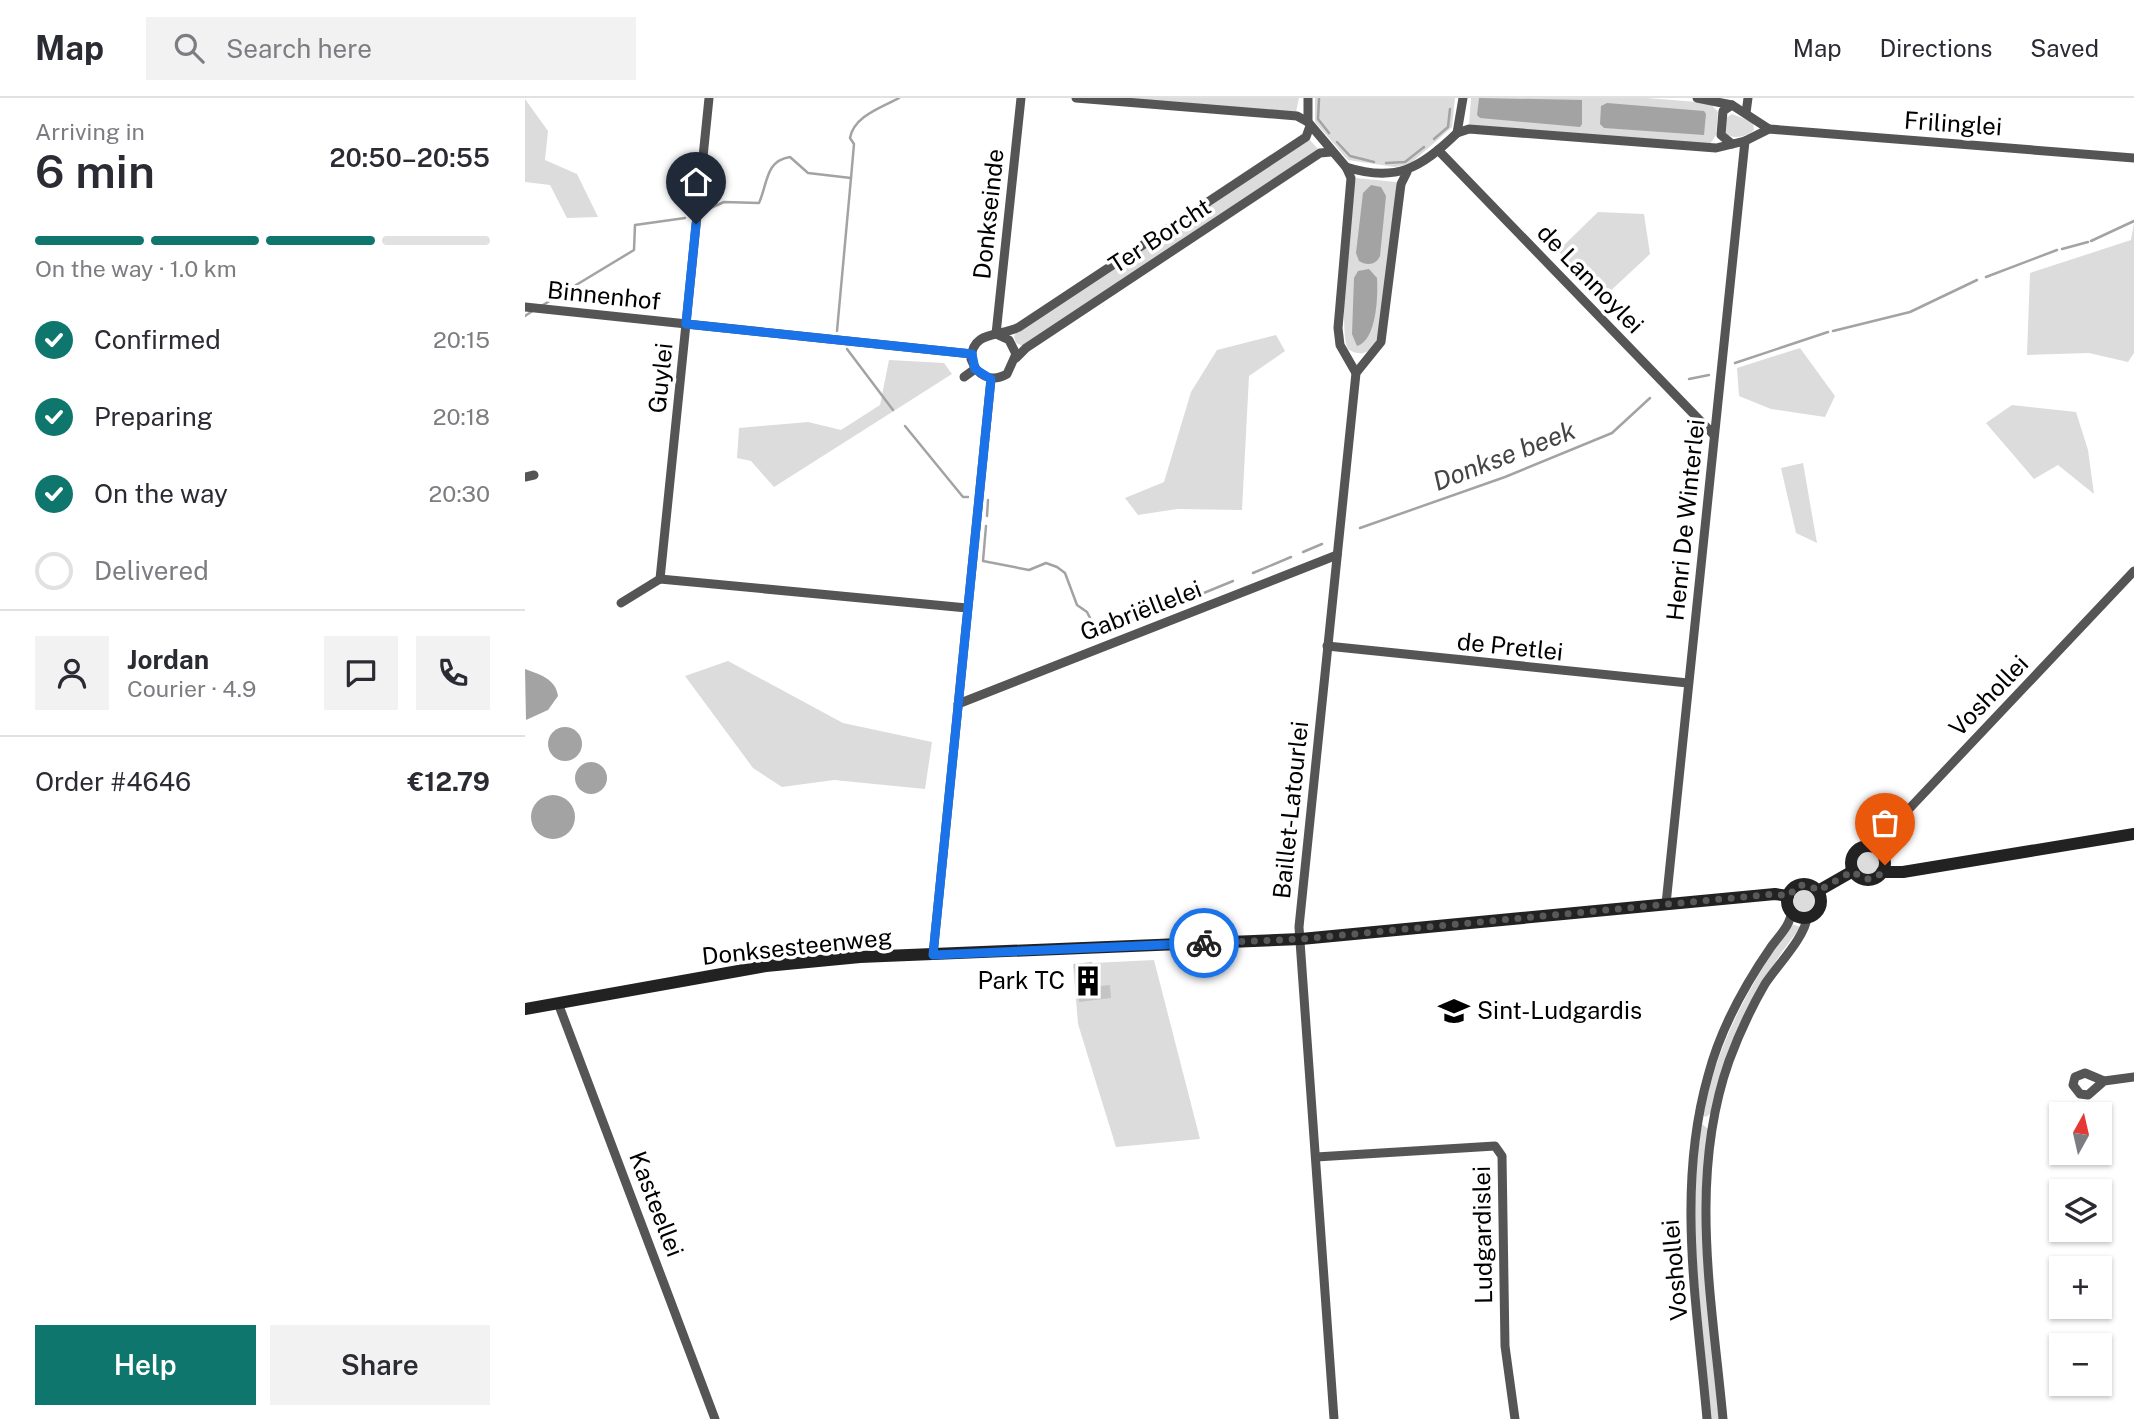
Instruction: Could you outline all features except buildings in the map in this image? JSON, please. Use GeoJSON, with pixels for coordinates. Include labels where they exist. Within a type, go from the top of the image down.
{"type":"FeatureCollection","features":[{"type":"Feature","properties":{"kind":"street","name":"Guylei"},"geometry":{"type":"LineString","coordinates":[[660,579],[709,98]]}},
{"type":"Feature","properties":{"kind":"street","name":"Donkseinde"},"geometry":{"type":"LineString","coordinates":[[996,334],[1021,98]]}},
{"type":"Feature","properties":{"kind":"street"},"geometry":{"type":"LineString","coordinates":[[1076,98],[1297,116],[1309,124],[1346,167],[1351,178],[1338,338],[1356,373],[1381,342],[1401,184],[1407,172],[1457,133],[1469,129],[1716,148],[1745,141],[1769,129],[1732,105],[1697,98]]}},
{"type":"Feature","properties":{"kind":"street"},"geometry":{"type":"LineString","coordinates":[[1308,98],[1309,124]]}},
{"type":"Feature","properties":{"kind":"street"},"geometry":{"type":"LineString","coordinates":[[1457,133],[1463,98]]}},
{"type":"Feature","properties":{"kind":"street"},"geometry":{"type":"LineString","coordinates":[[1746,113],[1748,98]]}},
{"type":"Feature","properties":{"kind":"street"},"geometry":{"type":"LineString","coordinates":[[1732,105],[1723,111],[1721,135],[1734,144]]}},
{"type":"Feature","properties":{"kind":"street","name":"Ter Borcht"},"geometry":{"type":"LineString","coordinates":[[996,334],[1019,327],[1305,137],[1309,124]]}},
{"type":"Feature","properties":{"kind":"street","name":"Frilinglei"},"geometry":{"type":"LineString","coordinates":[[1769,129],[2134,158]]}},
{"type":"Feature","properties":{"kind":"street","name":"Henri De Winterlei"},"geometry":{"type":"LineString","coordinates":[[1666,904],[1745,141]]}},
{"type":"Feature","properties":{"kind":"street","name":"de Lannoylei"},"geometry":{"type":"LineString","coordinates":[[1438,150],[1714,435]]}},
{"type":"Feature","properties":{"kind":"street","name":"Ter Borcht"},"geometry":{"type":"LineString","coordinates":[[1015,360],[1026,348],[1320,153],[1331,152]]}},
{"type":"Feature","properties":{"kind":"street"},"geometry":{"type":"LineString","coordinates":[[1346,167],[1376,173],[1407,172]]}},
{"type":"Feature","properties":{"kind":"street","name":"Binnenhof"},"geometry":{"type":"LineString","coordinates":[[525,307],[972,354]]}},
{"type":"Feature","properties":{"kind":"street"},"geometry":{"type":"LineString","coordinates":[[996,334],[1013,345],[1015,360],[1004,376],[991,379],[975,369],[972,354],[982,338],[996,334]]}},
{"type":"Feature","properties":{"kind":"street"},"geometry":{"type":"LineString","coordinates":[[964,377],[975,369]]}},
{"type":"Feature","properties":{"kind":"street","name":"Baillet-Latourlei"},"geometry":{"type":"LineString","coordinates":[[1334,1419],[1299,927],[1356,373]]}},
{"type":"Feature","properties":{"kind":"street"},"geometry":{"type":"LineString","coordinates":[[933,955],[991,379]]}},
{"type":"Feature","properties":{"kind":"street","name":"Gabriëllelei"},"geometry":{"type":"LineString","coordinates":[[958,704],[1337,555]]}},
{"type":"Feature","properties":{"kind":"street","name":"Voshollei"},"geometry":{"type":"LineString","coordinates":[[1873,847],[2134,571]]}},
{"type":"Feature","properties":{"kind":"street"},"geometry":{"type":"LineString","coordinates":[[621,603],[660,579],[967,608]]}},
{"type":"Feature","properties":{"kind":"street","name":"de Pretlei"},"geometry":{"type":"LineString","coordinates":[[1327,646],[1688,683]]}},
{"type":"Feature","properties":{"kind":"street"},"geometry":{"type":"LineString","coordinates":[[1853,871],[1866,880],[1874,879],[1882,872],[1903,872],[2134,834]]}},
{"type":"Feature","properties":{"kind":"street"},"geometry":{"type":"LineString","coordinates":[[1873,847],[1883,855],[1882,872]]}},
{"type":"Feature","properties":{"kind":"street","name":"Donksesteenweg"},"geometry":{"type":"LineString","coordinates":[[525,1009],[765,966],[933,955],[1301,939],[1775,894],[1788,896],[1799,885],[1811,886],[1818,891],[1853,871],[1851,863],[1856,851],[1873,847]]}},
{"type":"Feature","properties":{"kind":"street"},"geometry":{"type":"LineString","coordinates":[[1788,896],[1791,911],[1807,917],[1818,910],[1818,891]]}},
{"type":"Feature","properties":{"kind":"street","name":"Voshollei"},"geometry":{"type":"LineString","coordinates":[[1707,1419],[1689,1212],[1697,1119],[1709,1071],[1729,1019],[1762,960],[1791,919],[1791,911]]}},
{"type":"Feature","properties":{"kind":"street","name":"Voshollei"},"geometry":{"type":"LineString","coordinates":[[1723,1419],[1705,1214],[1712,1122],[1728,1063],[1745,1022],[1774,970],[1805,928],[1807,917]]}},
{"type":"Feature","properties":{"kind":"street","name":"Kasteellei"},"geometry":{"type":"LineString","coordinates":[[558,1003],[716,1419]]}},
{"type":"Feature","properties":{"kind":"street"},"geometry":{"type":"LineString","coordinates":[[2103,1081],[2134,1077]]}},
{"type":"Feature","properties":{"kind":"street"},"geometry":{"type":"LineString","coordinates":[[1697,1119],[1712,1122]]}},
{"type":"Feature","properties":{"kind":"street","name":"Ludgardislei"},"geometry":{"type":"LineString","coordinates":[[1316,1157],[1495,1146],[1502,1156],[1505,1346],[1515,1419]]}},
{"type":"Feature","properties":{"kind":"shaded area"},"geometry":{"type":"Polygon","coordinates":[[[1122,98],[1299,98],[1296,112],[1122,98]]]}},
{"type":"Feature","properties":{"kind":"shaded area"},"geometry":{"type":"Polygon","coordinates":[[[1315,98],[1455,98],[1452,127],[1410,164],[1395,167],[1348,160],[1315,122],[1315,98]]]}},
{"type":"Feature","properties":{"kind":"shaded area"},"geometry":{"type":"Polygon","coordinates":[[[1471,98],[1647,98],[1710,103],[1718,112],[1716,135],[1710,144],[1469,125],[1471,98]]]}},
{"type":"Feature","properties":{"kind":"shaded area"},"geometry":{"type":"Polygon","coordinates":[[[1479,98],[1582,100],[1582,124],[1580,127],[1480,118],[1477,115],[1479,98]]]}},
{"type":"Feature","properties":{"kind":"shaded area"},"geometry":{"type":"Polygon","coordinates":[[[525,99],[548,131],[545,160],[577,174],[598,217],[567,218],[550,185],[525,182],[525,99]]]}},
{"type":"Feature","properties":{"kind":"shaded area"},"geometry":{"type":"Polygon","coordinates":[[[1607,103],[1704,111],[1704,135],[1604,128],[1600,124],[1601,106],[1607,103]]]}},
{"type":"Feature","properties":{"kind":"shaded area"},"geometry":{"type":"Polygon","coordinates":[[[1732,114],[1753,122],[1754,130],[1739,137],[1725,133],[1726,118],[1732,114]]]}},
{"type":"Feature","properties":{"kind":"shaded area"},"geometry":{"type":"Polygon","coordinates":[[[1309,139],[1318,149],[1023,346],[1016,343],[1014,336],[1017,332],[1309,139]]]}},
{"type":"Feature","properties":{"kind":"shaded area"},"geometry":{"type":"Polygon","coordinates":[[[1356,178],[1396,182],[1397,186],[1387,291],[1380,331],[1372,347],[1359,353],[1348,349],[1344,319],[1348,237],[1356,178]]]}},
{"type":"Feature","properties":{"kind":"shaded area"},"geometry":{"type":"Polygon","coordinates":[[[1371,185],[1381,187],[1386,196],[1380,256],[1374,263],[1365,264],[1359,261],[1356,253],[1363,193],[1371,185]]]}},
{"type":"Feature","properties":{"kind":"shaded area"},"geometry":{"type":"Polygon","coordinates":[[[1598,212],[1644,214],[1650,254],[1605,296],[1558,251],[1598,212]]]}},
{"type":"Feature","properties":{"kind":"shaded area"},"geometry":{"type":"Polygon","coordinates":[[[2134,223],[2134,353],[2128,362],[2089,353],[2027,355],[2030,273],[2131,240],[2134,223]]]}},
{"type":"Feature","properties":{"kind":"shaded area"},"geometry":{"type":"Polygon","coordinates":[[[1369,269],[1377,278],[1375,316],[1369,335],[1357,346],[1352,334],[1354,278],[1358,271],[1369,269]]]}},
{"type":"Feature","properties":{"kind":"shaded area"},"geometry":{"type":"Polygon","coordinates":[[[1276,335],[1285,351],[1249,376],[1242,510],[1177,509],[1138,515],[1125,498],[1164,482],[1191,392],[1217,350],[1276,335]]]}},
{"type":"Feature","properties":{"kind":"shaded area"},"geometry":{"type":"Polygon","coordinates":[[[1800,348],[1835,396],[1825,417],[1771,409],[1739,396],[1737,368],[1800,348]]]}},
{"type":"Feature","properties":{"kind":"shaded area"},"geometry":{"type":"Polygon","coordinates":[[[889,360],[944,363],[952,374],[774,487],[751,461],[737,458],[739,428],[808,422],[841,430],[880,405],[889,360]]]}},
{"type":"Feature","properties":{"kind":"shaded area"},"geometry":{"type":"Polygon","coordinates":[[[2012,405],[2076,412],[2088,450],[2094,494],[2058,465],[2034,479],[1986,423],[2012,405]]]}},
{"type":"Feature","properties":{"kind":"shaded area"},"geometry":{"type":"Polygon","coordinates":[[[1803,463],[1817,543],[1796,533],[1781,468],[1803,463]]]}},
{"type":"Feature","properties":{"kind":"shaded area"},"geometry":{"type":"Polygon","coordinates":[[[728,661],[843,723],[932,742],[925,789],[834,780],[782,787],[753,768],[685,676],[728,661]]]}},
{"type":"Feature","properties":{"kind":"shaded area"},"geometry":{"type":"Polygon","coordinates":[[[525,669],[550,681],[558,696],[548,710],[526,720],[525,669]]]}},
{"type":"Feature","properties":{"kind":"shaded area"},"geometry":{"type":"Polygon","coordinates":[[[565,727],[577,732],[582,744],[577,756],[565,761],[553,756],[548,744],[553,732],[565,727]]]}},
{"type":"Feature","properties":{"kind":"shaded area"},"geometry":{"type":"Polygon","coordinates":[[[591,762],[603,766],[607,778],[603,790],[591,794],[579,790],[575,778],[579,766],[591,762]]]}},
{"type":"Feature","properties":{"kind":"shaded area"},"geometry":{"type":"Polygon","coordinates":[[[553,795],[569,801],[575,817],[569,833],[553,839],[537,833],[531,817],[537,801],[553,795]]]}},
{"type":"Feature","properties":{"kind":"shaded area"},"geometry":{"type":"Polygon","coordinates":[[[1868,851],[1877,854],[1880,863],[1877,872],[1868,875],[1859,872],[1856,863],[1859,854],[1868,851]]]}},
{"type":"Feature","properties":{"kind":"shaded area"},"geometry":{"type":"Polygon","coordinates":[[[1804,889],[1813,892],[1816,901],[1813,910],[1804,913],[1795,910],[1792,901],[1795,892],[1804,889]]]}},
{"type":"Feature","properties":{"kind":"shaded area"},"geometry":{"type":"Polygon","coordinates":[[[1791,924],[1801,927],[1771,969],[1745,1015],[1726,1063],[1711,1113],[1706,1117],[1703,1115],[1709,1088],[1726,1038],[1749,992],[1791,924]]]}},
{"type":"Feature","properties":{"kind":"shaded area"},"geometry":{"type":"Polygon","coordinates":[[[1154,960],[1200,1139],[1116,1147],[1078,1024],[1073,964],[1154,960]]]}},
{"type":"Feature","properties":{"kind":"shaded area"},"geometry":{"type":"Polygon","coordinates":[[[1702,1124],[1708,1129],[1705,1238],[1720,1419],[1710,1419],[1693,1223],[1693,1181],[1702,1124]]]}},
{"type":"Feature","properties":{"kind":"waterway"},"geometry":{"type":"LineString","coordinates":[[706,210],[724,202],[759,203],[772,168],[782,159],[790,157],[808,173],[851,178],[854,144],[850,138],[853,130],[863,118],[899,98]]}},
{"type":"Feature","properties":{"kind":"waterway"},"geometry":{"type":"LineString","coordinates":[[1319,99],[1318,119],[1329,133]]}},
{"type":"Feature","properties":{"kind":"waterway"},"geometry":{"type":"LineString","coordinates":[[1434,139],[1448,127],[1450,109]]}},
{"type":"Feature","properties":{"kind":"waterway"},"geometry":{"type":"LineString","coordinates":[[1337,142],[1350,156],[1374,162]]}},
{"type":"Feature","properties":{"kind":"waterway"},"geometry":{"type":"LineString","coordinates":[[1386,163],[1405,162],[1424,147]]}},
{"type":"Feature","properties":{"kind":"waterway","name":"Donkse beek"},"geometry":{"type":"LineString","coordinates":[[837,331],[851,178]]}},
{"type":"Feature","properties":{"kind":"waterway"},"geometry":{"type":"LineString","coordinates":[[543,305],[634,250],[635,225],[685,218]]}},
{"type":"Feature","properties":{"kind":"waterway","name":"Donkse beek"},"geometry":{"type":"LineString","coordinates":[[2091,241],[2134,221]]}},
{"type":"Feature","properties":{"kind":"waterway","name":"Donkse beek"},"geometry":{"type":"LineString","coordinates":[[2062,249],[2088,242]]}},
{"type":"Feature","properties":{"kind":"waterway","name":"Donkse beek"},"geometry":{"type":"LineString","coordinates":[[1986,277],[2057,250]]}},
{"type":"Feature","properties":{"kind":"waterway","name":"Donkse beek"},"geometry":{"type":"LineString","coordinates":[[1833,331],[1910,312],[1977,280]]}},
{"type":"Feature","properties":{"kind":"waterway"},"geometry":{"type":"LineString","coordinates":[[525,316],[534,310]]}},
{"type":"Feature","properties":{"kind":"waterway","name":"Donkse beek"},"geometry":{"type":"LineString","coordinates":[[1735,363],[1828,332]]}},
{"type":"Feature","properties":{"kind":"waterway","name":"Donkse beek"},"geometry":{"type":"LineString","coordinates":[[847,349],[893,410]]}},
{"type":"Feature","properties":{"kind":"waterway","name":"Donkse beek"},"geometry":{"type":"LineString","coordinates":[[1689,379],[1709,375]]}},
{"type":"Feature","properties":{"kind":"waterway","name":"Donkse beek"},"geometry":{"type":"LineString","coordinates":[[1360,528],[1505,477],[1612,433],[1650,398]]}},
{"type":"Feature","properties":{"kind":"waterway","name":"Donkse beek"},"geometry":{"type":"LineString","coordinates":[[905,426],[963,497],[968,497]]}},
{"type":"Feature","properties":{"kind":"waterway","name":"Donkse beek"},"geometry":{"type":"LineString","coordinates":[[987,516],[988,500]]}},
{"type":"Feature","properties":{"kind":"waterway","name":"Donkse beek"},"geometry":{"type":"LineString","coordinates":[[986,526],[983,561],[1029,570],[1046,563],[1057,567],[1065,573],[1077,605],[1087,612],[1097,632],[1107,633],[1143,615]]}},
{"type":"Feature","properties":{"kind":"waterway","name":"Donkse beek"},"geometry":{"type":"LineString","coordinates":[[1303,552],[1322,544]]}},
{"type":"Feature","properties":{"kind":"waterway","name":"Donkse beek"},"geometry":{"type":"LineString","coordinates":[[1253,573],[1291,557]]}},
{"type":"Feature","properties":{"kind":"waterway","name":"Donkse beek"},"geometry":{"type":"LineString","coordinates":[[1194,597],[1233,581]]}},
{"type":"Feature","properties":{"kind":"waterway","name":"Donkse beek"},"geometry":{"type":"LineString","coordinates":[[1163,609],[1175,605]]}},
{"type":"Feature","properties":{"kind":"way so far"},"geometry":{"type":"LineString","coordinates":[[1204,943],[1301,939],[1775,894],[1788,896],[1793,888],[1799,885],[1811,886],[1818,891],[1853,871],[1858,877],[1874,879],[1880,875],[1885,865]]}},
{"type":"Feature","properties":{"kind":"place","name":"Park TC"},"geometry":{"type":"Point","coordinates":[1088,981]}},
{"type":"Feature","properties":{"kind":"place","name":"Sint-Ludgardis"},"geometry":{"type":"Point","coordinates":[1454,1011]}},
{"type":"Feature","properties":{"kind":"route"},"geometry":{"type":"LineString","coordinates":[[696,224],[686,324],[972,354],[975,369],[979,374],[991,379],[933,955],[1204,943]]}}]}
